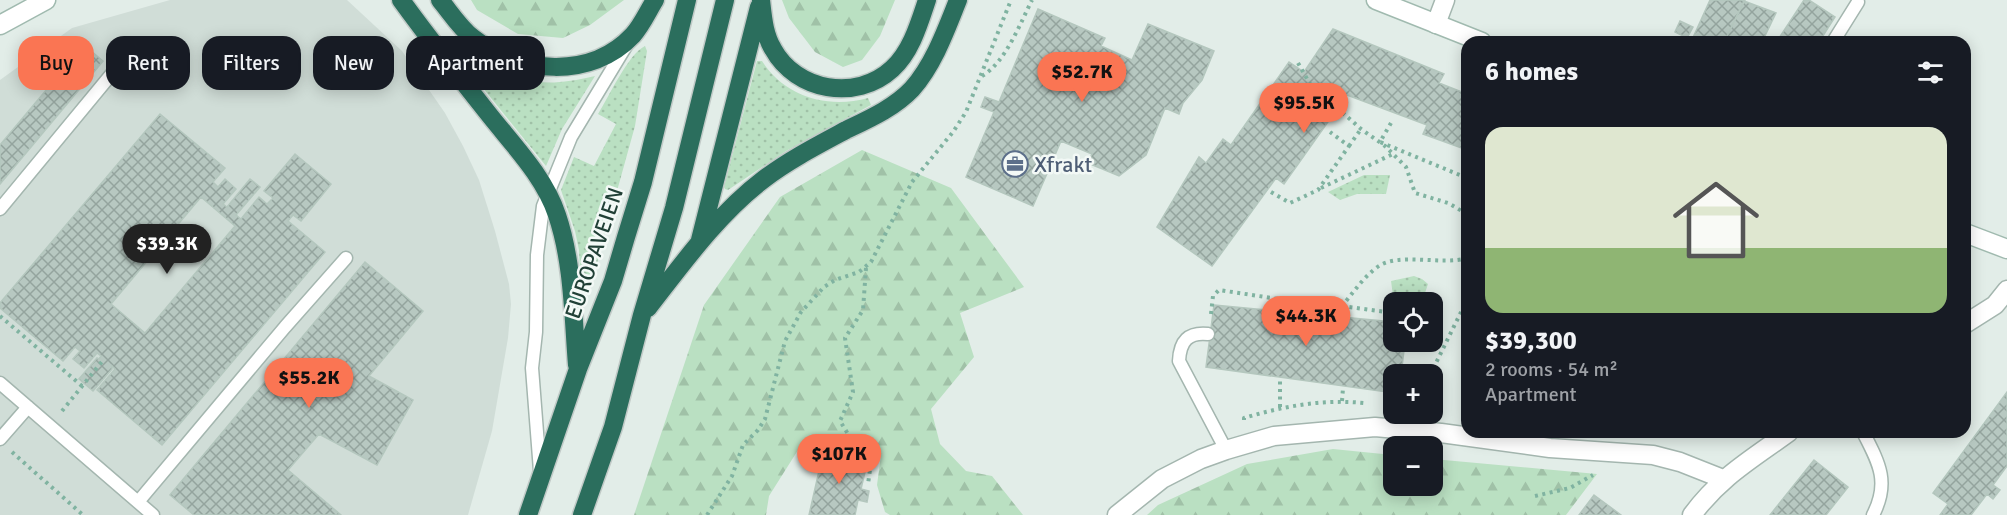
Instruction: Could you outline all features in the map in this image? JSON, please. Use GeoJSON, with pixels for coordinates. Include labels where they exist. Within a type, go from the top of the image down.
{"type":"FeatureCollection","features":[{"type":"Feature","properties":{"kind":"highway"},"geometry":{"type":"LineString","coordinates":[[401,0],[547,191],[557,214],[567,262],[578,369]]}},
{"type":"Feature","properties":{"kind":"highway"},"geometry":{"type":"LineString","coordinates":[[440,0],[471,37],[495,53],[514,61],[563,68],[583,64],[605,55],[633,34],[656,0]]}},
{"type":"Feature","properties":{"kind":"highway","name":"EUROPAVEIEN"},"geometry":{"type":"LineString","coordinates":[[528,515],[578,369],[613,281],[643,182],[687,0]]}},
{"type":"Feature","properties":{"kind":"highway"},"geometry":{"type":"LineString","coordinates":[[582,515],[613,427],[642,315],[674,207],[725,0]]}},
{"type":"Feature","properties":{"kind":"highway"},"geometry":{"type":"LineString","coordinates":[[699,244],[761,0]]}},
{"type":"Feature","properties":{"kind":"highway"},"geometry":{"type":"LineString","coordinates":[[761,0],[766,35],[783,64],[812,84],[847,89],[865,85],[881,78],[893,69],[912,42],[927,0]]}},
{"type":"Feature","properties":{"kind":"highway"},"geometry":{"type":"LineString","coordinates":[[642,315],[699,244],[746,194],[765,178],[791,160],[879,114],[911,90],[934,56],[958,0]]}},
{"type":"Feature","properties":{"kind":"street"},"geometry":{"type":"LineString","coordinates":[[0,26],[46,0]]}},
{"type":"Feature","properties":{"kind":"street"},"geometry":{"type":"LineString","coordinates":[[1376,0],[1467,36]]}},
{"type":"Feature","properties":{"kind":"street"},"geometry":{"type":"LineString","coordinates":[[1436,24],[1444,0]]}},
{"type":"Feature","properties":{"kind":"street"},"geometry":{"type":"LineString","coordinates":[[1971,235],[2007,249]]}},
{"type":"Feature","properties":{"kind":"street"},"geometry":{"type":"LineString","coordinates":[[1971,320],[1995,305],[2007,290]]}},
{"type":"Feature","properties":{"kind":"street"},"geometry":{"type":"LineString","coordinates":[[1117,515],[1162,479],[1202,459],[1274,436],[1375,427],[1461,436]]}},
{"type":"Feature","properties":{"kind":"street"},"geometry":{"type":"LineString","coordinates":[[1477,438],[1550,448],[1653,455],[1680,462],[1723,479]]}},
{"type":"Feature","properties":{"kind":"street"},"geometry":{"type":"LineString","coordinates":[[1692,515],[1723,479],[1781,438]]}},
{"type":"Feature","properties":{"kind":"lane"},"geometry":{"type":"LineString","coordinates":[[1837,36],[1858,2]]}},
{"type":"Feature","properties":{"kind":"lane"},"geometry":{"type":"LineString","coordinates":[[540,478],[532,368],[536,332],[537,255],[543,206],[547,191],[571,137],[633,34]]}},
{"type":"Feature","properties":{"kind":"lane"},"geometry":{"type":"LineString","coordinates":[[0,209],[106,81]]}},
{"type":"Feature","properties":{"kind":"lane"},"geometry":{"type":"LineString","coordinates":[[138,502],[345,258]]}},
{"type":"Feature","properties":{"kind":"lane"},"geometry":{"type":"LineString","coordinates":[[1209,330],[1197,333],[1183,343],[1179,361],[1226,450]]}},
{"type":"Feature","properties":{"kind":"lane"},"geometry":{"type":"LineString","coordinates":[[0,383],[153,515]]}},
{"type":"Feature","properties":{"kind":"lane"},"geometry":{"type":"LineString","coordinates":[[4,444],[28,407]]}},
{"type":"Feature","properties":{"kind":"lane"},"geometry":{"type":"LineString","coordinates":[[1866,438],[1881,470],[1883,488],[1880,503],[1873,515]]}},
{"type":"Feature","properties":{"kind":"path"},"geometry":{"type":"LineString","coordinates":[[707,515],[732,476],[743,446],[765,419],[785,341],[801,312],[824,287],[866,267],[879,250],[912,182],[953,132],[966,112],[1011,0]]}},
{"type":"Feature","properties":{"kind":"path"},"geometry":{"type":"LineString","coordinates":[[981,77],[990,72],[1001,58],[1032,0]]}},
{"type":"Feature","properties":{"kind":"path"},"geometry":{"type":"LineString","coordinates":[[1298,63],[1310,84],[1407,167],[1415,193],[1448,203],[1461,211]]}},
{"type":"Feature","properties":{"kind":"path"},"geometry":{"type":"LineString","coordinates":[[1380,142],[1391,123]]}},
{"type":"Feature","properties":{"kind":"path"},"geometry":{"type":"LineString","coordinates":[[1318,190],[1361,129]]}},
{"type":"Feature","properties":{"kind":"path"},"geometry":{"type":"LineString","coordinates":[[1330,132],[1349,146]]}},
{"type":"Feature","properties":{"kind":"path"},"geometry":{"type":"LineString","coordinates":[[1380,142],[1461,176]]}},
{"type":"Feature","properties":{"kind":"path"},"geometry":{"type":"LineString","coordinates":[[1271,192],[1290,202],[1393,154]]}},
{"type":"Feature","properties":{"kind":"path"},"geometry":{"type":"LineString","coordinates":[[1342,306],[1360,283],[1378,266],[1397,260],[1461,260]]}},
{"type":"Feature","properties":{"kind":"path"},"geometry":{"type":"LineString","coordinates":[[866,267],[863,310],[845,338],[853,392],[840,420],[853,442],[872,456],[868,484]]}},
{"type":"Feature","properties":{"kind":"path"},"geometry":{"type":"LineString","coordinates":[[1209,330],[1213,296],[1219,290],[1383,312]]}},
{"type":"Feature","properties":{"kind":"path"},"geometry":{"type":"LineString","coordinates":[[1435,364],[1461,312]]}},
{"type":"Feature","properties":{"kind":"path"},"geometry":{"type":"LineString","coordinates":[[0,316],[82,386]]}},
{"type":"Feature","properties":{"kind":"path"},"geometry":{"type":"LineString","coordinates":[[61,411],[104,359]]}},
{"type":"Feature","properties":{"kind":"path"},"geometry":{"type":"LineString","coordinates":[[1280,381],[1280,407]]}},
{"type":"Feature","properties":{"kind":"path"},"geometry":{"type":"LineString","coordinates":[[1342,401],[1343,388]]}},
{"type":"Feature","properties":{"kind":"path"},"geometry":{"type":"LineString","coordinates":[[1245,425],[1244,417],[1280,407],[1342,401],[1369,403]]}},
{"type":"Feature","properties":{"kind":"path"},"geometry":{"type":"LineString","coordinates":[[4,444],[83,515]]}},
{"type":"Feature","properties":{"kind":"path"},"geometry":{"type":"LineString","coordinates":[[1535,496],[1570,489],[1602,471]]}},
{"type":"Feature","properties":{"kind":"shaded area"},"geometry":{"type":"Polygon","coordinates":[[[170,0],[347,0],[386,36],[313,36],[313,90],[394,90],[394,44],[402,51],[406,57],[406,90],[429,90],[445,113],[479,180],[509,284],[511,304],[508,338],[492,431],[468,515],[0,515],[0,80],[18,67],[18,90],[94,90],[94,36],[61,36],[72,28],[170,0]]]}},
{"type":"Feature","properties":{"kind":"green space"},"geometry":{"type":"Polygon","coordinates":[[[471,0],[624,0],[590,25],[563,38],[518,34],[477,10],[471,0]]]}},
{"type":"Feature","properties":{"kind":"green space"},"geometry":{"type":"Polygon","coordinates":[[[782,0],[895,0],[880,36],[862,60],[843,67],[815,52],[789,18],[782,0]]]}},
{"type":"Feature","properties":{"kind":"green space"},"geometry":{"type":"Polygon","coordinates":[[[645,46],[647,51],[635,126],[591,285],[586,291],[581,286],[579,250],[575,231],[561,190],[574,157],[594,166],[616,124],[598,114],[632,58],[645,46]]]}},
{"type":"Feature","properties":{"kind":"green space"},"geometry":{"type":"Polygon","coordinates":[[[757,61],[762,61],[783,84],[809,97],[838,102],[868,98],[871,105],[786,151],[728,190],[724,187],[757,61]]]}},
{"type":"Feature","properties":{"kind":"green space"},"geometry":{"type":"Polygon","coordinates":[[[595,76],[562,129],[546,166],[485,90],[545,90],[545,82],[561,82],[595,76]]]}},
{"type":"Feature","properties":{"kind":"green space"},"geometry":{"type":"Polygon","coordinates":[[[862,150],[951,188],[1024,287],[960,313],[974,357],[931,409],[940,444],[966,471],[992,476],[1023,515],[890,515],[885,512],[877,485],[881,455],[858,436],[805,439],[769,496],[766,515],[634,515],[704,305],[780,197],[862,150]]]}},
{"type":"Feature","properties":{"kind":"green space"},"geometry":{"type":"Polygon","coordinates":[[[1364,175],[1390,175],[1386,194],[1357,194],[1340,200],[1328,192],[1364,175]]]}},
{"type":"Feature","properties":{"kind":"green space"},"geometry":{"type":"Polygon","coordinates":[[[1414,276],[1428,284],[1425,292],[1392,292],[1391,281],[1414,276]]]}},
{"type":"Feature","properties":{"kind":"green space"},"geometry":{"type":"Polygon","coordinates":[[[1333,449],[1383,454],[1383,496],[1443,496],[1443,460],[1597,474],[1566,515],[1147,515],[1158,505],[1247,464],[1333,449]]]}},
{"type":"Feature","properties":{"kind":"building"},"geometry":{"type":"Polygon","coordinates":[[[1710,0],[1745,0],[1727,36],[1694,36],[1710,0]]]}},
{"type":"Feature","properties":{"kind":"building"},"geometry":{"type":"Polygon","coordinates":[[[1804,0],[1809,0],[1835,17],[1823,36],[1780,36],[1804,0]]]}},
{"type":"Feature","properties":{"kind":"building"},"geometry":{"type":"Polygon","coordinates":[[[1744,1],[1776,13],[1765,36],[1727,36],[1744,1]]]}},
{"type":"Feature","properties":{"kind":"building"},"geometry":{"type":"Polygon","coordinates":[[[1038,9],[1105,38],[1101,46],[1132,60],[1148,24],[1214,51],[1202,80],[1183,103],[1179,114],[1165,108],[1146,155],[1119,176],[1088,163],[1092,154],[1061,141],[1033,206],[966,177],[994,112],[981,107],[985,97],[999,102],[1038,9]]]}},
{"type":"Feature","properties":{"kind":"building"},"geometry":{"type":"Polygon","coordinates":[[[1680,21],[1693,27],[1688,36],[1675,32],[1680,21]]]}},
{"type":"Feature","properties":{"kind":"building"},"geometry":{"type":"Polygon","coordinates":[[[1333,29],[1444,74],[1439,83],[1461,92],[1461,148],[1423,134],[1427,125],[1347,95],[1284,184],[1276,178],[1212,266],[1157,227],[1199,157],[1206,163],[1223,139],[1231,145],[1289,62],[1304,72],[1333,29]]]}},
{"type":"Feature","properties":{"kind":"building"},"geometry":{"type":"Polygon","coordinates":[[[94,53],[103,61],[94,72],[94,53]]]}},
{"type":"Feature","properties":{"kind":"building"},"geometry":{"type":"Polygon","coordinates":[[[46,90],[79,90],[0,184],[0,145],[46,90]]]}},
{"type":"Feature","properties":{"kind":"building"},"geometry":{"type":"Polygon","coordinates":[[[160,114],[225,168],[213,182],[218,187],[225,179],[236,189],[223,204],[227,207],[250,179],[260,187],[236,215],[241,219],[259,197],[267,204],[273,198],[264,191],[295,154],[331,184],[301,221],[293,215],[288,221],[325,252],[162,445],[97,390],[115,369],[112,366],[112,369],[93,391],[79,379],[101,356],[97,353],[84,368],[73,359],[80,351],[75,347],[63,361],[0,308],[0,303],[160,114]],[[201,197],[111,304],[145,333],[235,226],[201,197]]]}},
{"type":"Feature","properties":{"kind":"building"},"geometry":{"type":"Polygon","coordinates":[[[365,262],[423,311],[369,376],[413,400],[377,465],[319,434],[288,470],[341,515],[194,515],[170,495],[365,262]]]}},
{"type":"Feature","properties":{"kind":"building"},"geometry":{"type":"Polygon","coordinates":[[[1214,305],[1383,321],[1383,352],[1404,352],[1402,364],[1383,364],[1383,391],[1206,367],[1214,305]]]}},
{"type":"Feature","properties":{"kind":"building"},"geometry":{"type":"Polygon","coordinates":[[[2007,392],[2007,466],[1993,485],[2000,490],[1993,499],[1987,494],[1971,515],[1940,515],[1948,504],[1933,493],[2007,392]]]}},
{"type":"Feature","properties":{"kind":"building"},"geometry":{"type":"Polygon","coordinates":[[[824,449],[868,459],[861,489],[869,491],[867,502],[858,500],[855,515],[809,515],[824,449]]]}},
{"type":"Feature","properties":{"kind":"building"},"geometry":{"type":"Polygon","coordinates":[[[1814,460],[1848,487],[1826,515],[1770,515],[1814,460]]]}},
{"type":"Feature","properties":{"kind":"building"},"geometry":{"type":"Polygon","coordinates":[[[1594,495],[1621,515],[1579,515],[1594,495]]]}},
{"type":"Feature","properties":{"kind":"place","name":"Xfrakt"},"geometry":{"type":"Point","coordinates":[1015,164]}}]}
